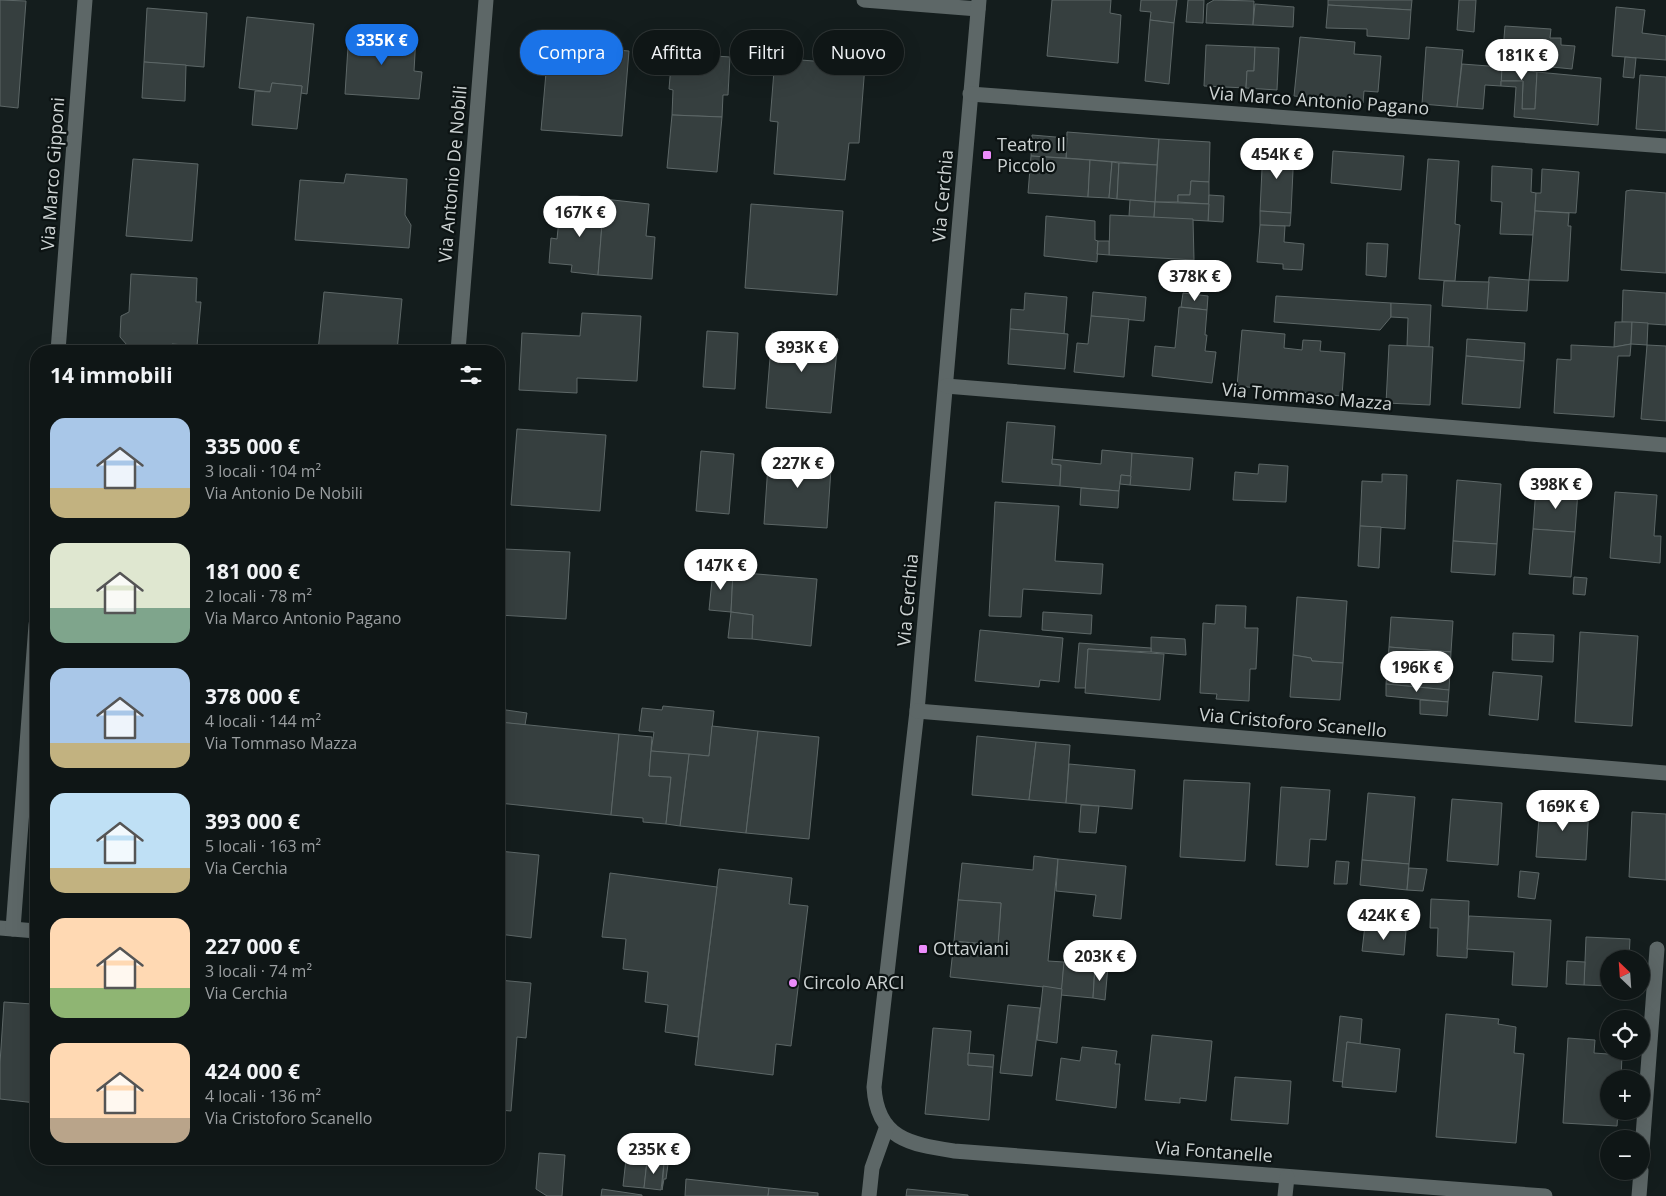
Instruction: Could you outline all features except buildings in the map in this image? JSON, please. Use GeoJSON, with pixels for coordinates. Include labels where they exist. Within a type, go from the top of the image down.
{"type":"FeatureCollection","features":[{"type":"Feature","properties":{"kind":"street","name":"Via Marco Gipponi"},"geometry":{"type":"LineString","coordinates":[[58,345],[85,0]]}},
{"type":"Feature","properties":{"kind":"street","name":"Via Antonio De Nobili"},"geometry":{"type":"LineString","coordinates":[[458,345],[486,0]]}},
{"type":"Feature","properties":{"kind":"street"},"geometry":{"type":"LineString","coordinates":[[864,0],[979,4]]}},
{"type":"Feature","properties":{"kind":"street","name":"Via Cerchia"},"geometry":{"type":"LineString","coordinates":[[886,1126],[875,1102],[874,1087],[917,711],[979,4]]}},
{"type":"Feature","properties":{"kind":"street","name":"Via Marco Antonio Pagano"},"geometry":{"type":"LineString","coordinates":[[970,94],[1666,146]]}},
{"type":"Feature","properties":{"kind":"street","name":"Via Tommaso Mazza"},"geometry":{"type":"LineString","coordinates":[[946,386],[1666,445]]}},
{"type":"Feature","properties":{"kind":"street"},"geometry":{"type":"LineString","coordinates":[[30,686],[6,929],[30,931]]}},
{"type":"Feature","properties":{"kind":"street","name":"Via Cristoforo Scanello"},"geometry":{"type":"LineString","coordinates":[[917,711],[1666,773]]}},
{"type":"Feature","properties":{"kind":"street"},"geometry":{"type":"LineString","coordinates":[[1643,1130],[1656,949]]}},
{"type":"Feature","properties":{"kind":"street"},"geometry":{"type":"LineString","coordinates":[[869,1196],[872,1168],[886,1126]]}},
{"type":"Feature","properties":{"kind":"street","name":"Via Fontanelle"},"geometry":{"type":"LineString","coordinates":[[886,1126],[908,1141],[954,1151],[1545,1196]]}},
{"type":"Feature","properties":{"kind":"street"},"geometry":{"type":"LineString","coordinates":[[1285,1196],[1287,1176]]}},
{"type":"Feature","properties":{"kind":"street"},"geometry":{"type":"LineString","coordinates":[[1639,1196],[1640,1180]]}},
{"type":"Feature","properties":{"kind":"place","name":"Teatro Il Piccolo"},"geometry":{"type":"Point","coordinates":[987,155]}},
{"type":"Feature","properties":{"kind":"place","name":"Ottaviani"},"geometry":{"type":"Point","coordinates":[923,949]}},
{"type":"Feature","properties":{"kind":"place","name":"Circolo ARCI"},"geometry":{"type":"Point","coordinates":[793,983]}}]}
